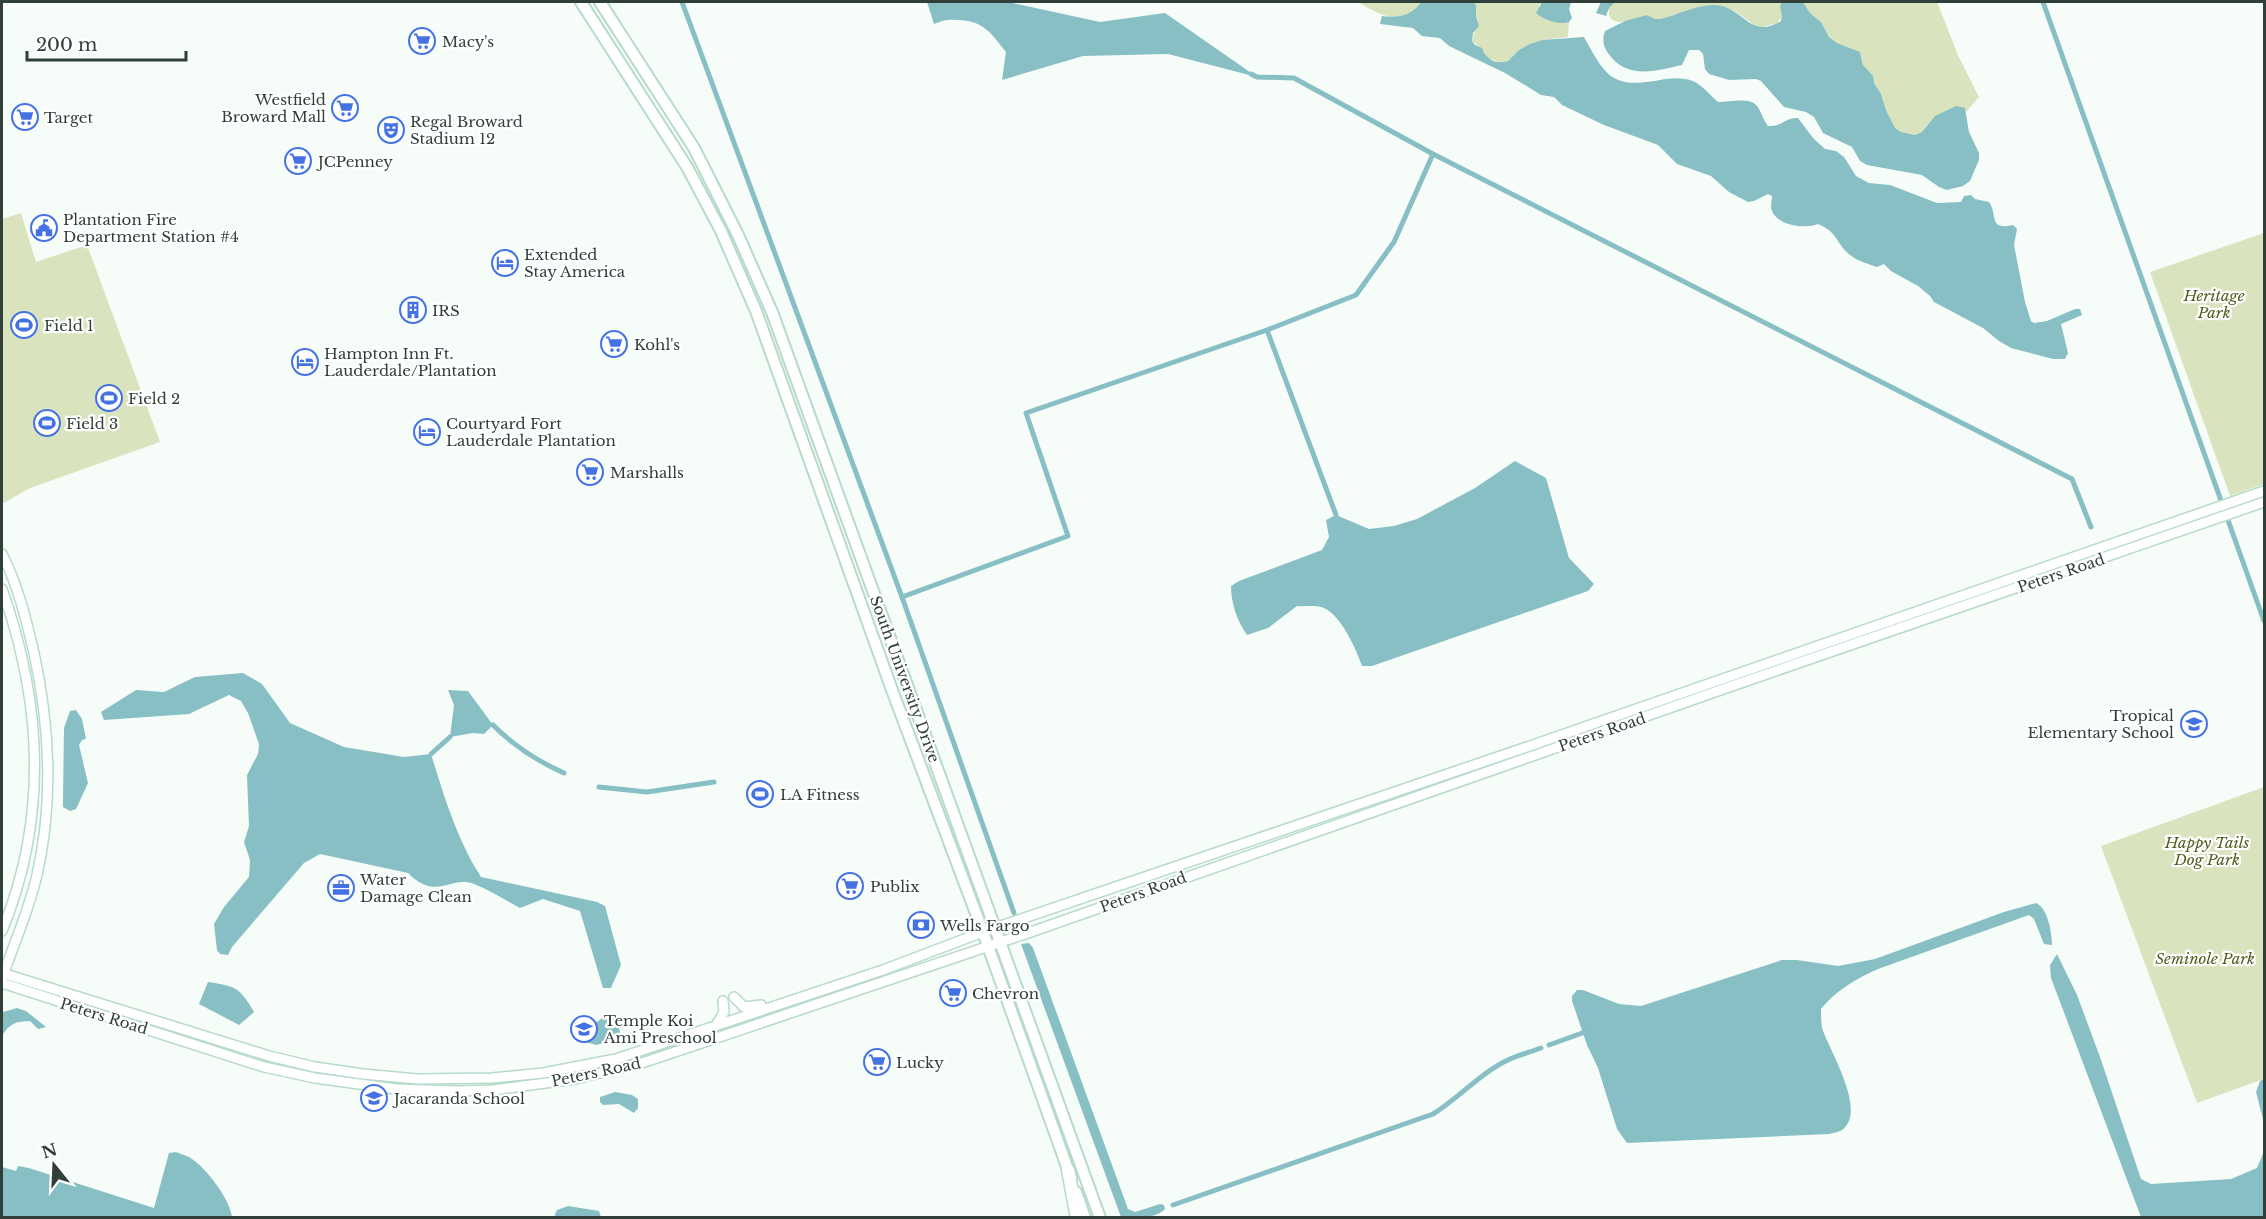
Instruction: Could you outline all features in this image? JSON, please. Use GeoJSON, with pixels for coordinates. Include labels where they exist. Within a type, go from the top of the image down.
{"type":"FeatureCollection","features":[{"type":"Feature","properties":{"kind":"highway"},"geometry":{"type":"LineString","coordinates":[[1068,1170],[1077,1218]]}},
{"type":"Feature","properties":{"kind":"main road","name":"South University Drive"},"geometry":{"type":"LineString","coordinates":[[581,2],[680,154],[712,214],[767,340],[892,690],[984,932],[1085,1218]]}},
{"type":"Feature","properties":{"kind":"main road"},"geometry":{"type":"LineString","coordinates":[[593,2],[640,71],[649,77]]}},
{"type":"Feature","properties":{"kind":"main road"},"geometry":{"type":"LineString","coordinates":[[600,2],[649,77]]}},
{"type":"Feature","properties":{"kind":"main road","name":"South University Drive"},"geometry":{"type":"LineString","coordinates":[[649,77],[694,148],[754,270],[776,322],[1100,1218]]}},
{"type":"Feature","properties":{"kind":"main road"},"geometry":{"type":"LineString","coordinates":[[732,258],[754,270]]}},
{"type":"Feature","properties":{"kind":"main road","name":"Peters Road"},"geometry":{"type":"LineString","coordinates":[[2,977],[269,1056],[315,1067],[397,1078],[481,1079],[543,1073],[616,1059],[2265,491]]}},
{"type":"Feature","properties":{"kind":"main road","name":"Peters Road"},"geometry":{"type":"LineString","coordinates":[[2,977],[264,1066],[295,1073],[396,1089],[493,1090],[576,1079],[645,1062],[1000,941],[2265,502]]}},
{"type":"Feature","properties":{"kind":"main road"},"geometry":{"type":"LineString","coordinates":[[2,554],[27,620],[40,683],[49,763],[45,826],[37,876],[2,977]]}},
{"type":"Feature","properties":{"kind":"main road"},"geometry":{"type":"LineString","coordinates":[[2,589],[14,622],[28,686],[36,762],[22,874],[2,931]]}},
{"type":"Feature","properties":{"kind":"main road"},"geometry":{"type":"LineString","coordinates":[[892,690],[900,692],[913,701]]}},
{"type":"Feature","properties":{"kind":"main road"},"geometry":{"type":"LineString","coordinates":[[33,798],[35,813],[45,826]]}},
{"type":"Feature","properties":{"kind":"main road"},"geometry":{"type":"LineString","coordinates":[[734,997],[744,1007],[753,1008],[777,1001],[787,1002]]}},
{"type":"Feature","properties":{"kind":"main road"},"geometry":{"type":"LineString","coordinates":[[716,1026],[724,1012],[723,1000]]}},
{"type":"Feature","properties":{"kind":"green space"},"geometry":{"type":"Polygon","coordinates":[[[1358,2],[1421,2],[1415,11],[1407,16],[1391,17],[1358,2]]]}},
{"type":"Feature","properties":{"kind":"green space"},"geometry":{"type":"Polygon","coordinates":[[[1473,2],[1542,2],[1539,5],[1540,17],[1569,22],[1568,37],[1542,40],[1519,50],[1508,61],[1502,63],[1487,58],[1484,51],[1472,41],[1478,21],[1476,5],[1473,2]]]}},
{"type":"Feature","properties":{"kind":"green space"},"geometry":{"type":"Polygon","coordinates":[[[1615,2],[1782,2],[1780,6],[1783,16],[1777,23],[1759,28],[1733,10],[1707,6],[1655,20],[1647,15],[1616,22],[1609,15],[1609,7],[1615,2]]]}},
{"type":"Feature","properties":{"kind":"green space"},"geometry":{"type":"Polygon","coordinates":[[[1803,2],[1937,2],[1958,55],[1979,97],[1966,112],[1965,108],[1935,116],[1922,132],[1915,135],[1901,132],[1895,128],[1881,94],[1863,65],[1862,58],[1850,48],[1829,37],[1821,22],[1810,13],[1803,2]]]}},
{"type":"Feature","properties":{"kind":"green space"},"geometry":{"type":"Polygon","coordinates":[[[21,213],[36,262],[87,245],[160,442],[30,488],[2,504],[2,219],[21,213]]]}},
{"type":"Feature","properties":{"kind":"green space","name":"Heritage Park"},"geometry":{"type":"Polygon","coordinates":[[[2264,233],[2264,484],[2230,496],[2150,272],[2264,233]]]}},
{"type":"Feature","properties":{"kind":"green space","name":"Seminole Park"},"geometry":{"type":"Polygon","coordinates":[[[2264,787],[2264,1079],[2197,1103],[2101,846],[2264,787]]]}},
{"type":"Feature","properties":{"kind":"water"},"geometry":{"type":"Polygon","coordinates":[[[927,2],[1008,2],[1100,22],[1165,13],[1257,77],[1168,54],[1083,56],[1002,80],[1006,52],[991,33],[980,25],[966,21],[948,20],[934,24],[927,2]]]}},
{"type":"Feature","properties":{"kind":"water"},"geometry":{"type":"Polygon","coordinates":[[[1421,2],[1473,2],[1476,5],[1479,26],[1473,33],[1472,41],[1495,62],[1508,61],[1519,50],[1542,40],[1584,37],[1605,71],[1621,81],[1631,83],[1681,78],[1700,85],[1718,102],[1749,101],[1753,103],[1758,107],[1768,126],[1798,118],[1813,138],[1825,149],[1836,151],[1844,157],[1856,176],[1869,183],[1890,185],[1937,203],[1961,202],[1964,196],[1971,195],[1975,199],[1989,202],[1997,224],[2000,226],[2013,225],[2017,229],[2014,245],[2031,321],[2034,323],[2047,321],[2080,309],[2082,315],[2061,324],[2068,353],[2065,359],[2053,359],[2011,348],[1983,328],[1934,302],[1918,286],[1891,271],[1884,264],[1877,267],[1853,257],[1825,227],[1818,224],[1793,225],[1780,220],[1772,211],[1772,196],[1768,194],[1748,202],[1729,192],[1711,176],[1677,164],[1658,145],[1604,125],[1562,105],[1554,97],[1541,95],[1505,73],[1449,46],[1440,38],[1422,36],[1413,28],[1380,24],[1382,16],[1404,15],[1421,2]]]}},
{"type":"Feature","properties":{"kind":"water"},"geometry":{"type":"Polygon","coordinates":[[[1542,2],[1571,2],[1569,9],[1572,18],[1569,22],[1561,23],[1543,18],[1536,13],[1542,2]]]}},
{"type":"Feature","properties":{"kind":"water"},"geometry":{"type":"Polygon","coordinates":[[[1601,2],[1615,2],[1609,8],[1606,16],[1596,13],[1601,2]]]}},
{"type":"Feature","properties":{"kind":"water"},"geometry":{"type":"Polygon","coordinates":[[[1782,2],[1803,2],[1810,13],[1821,22],[1829,37],[1837,43],[1860,52],[1863,65],[1873,76],[1874,83],[1895,128],[1901,132],[1915,135],[1922,132],[1935,116],[1956,106],[1965,108],[1969,132],[1979,153],[1979,160],[1970,181],[1963,186],[1947,190],[1922,175],[1867,165],[1860,161],[1852,147],[1823,133],[1814,117],[1806,112],[1784,107],[1761,81],[1756,79],[1729,80],[1709,74],[1705,69],[1703,54],[1699,50],[1689,50],[1682,65],[1642,71],[1632,70],[1615,62],[1604,45],[1605,31],[1625,21],[1647,15],[1660,19],[1707,5],[1732,10],[1753,25],[1770,26],[1781,21],[1782,2]]]}},
{"type":"Feature","properties":{"kind":"water"},"geometry":{"type":"Polygon","coordinates":[[[1515,461],[1546,478],[1569,558],[1594,584],[1588,591],[1372,666],[1362,666],[1341,623],[1328,610],[1321,607],[1297,606],[1268,628],[1247,635],[1243,630],[1233,605],[1231,586],[1322,550],[1329,537],[1326,520],[1336,515],[1369,529],[1394,526],[1417,519],[1475,488],[1515,461]]]}},
{"type":"Feature","properties":{"kind":"water"},"geometry":{"type":"Polygon","coordinates":[[[243,673],[262,684],[290,723],[344,747],[404,757],[431,754],[458,833],[481,877],[597,902],[605,906],[621,965],[611,988],[603,988],[580,911],[543,899],[520,908],[474,884],[465,882],[435,887],[427,886],[408,873],[320,854],[304,863],[232,947],[228,955],[220,954],[217,950],[214,924],[224,907],[249,877],[250,860],[244,842],[249,826],[247,775],[258,754],[259,744],[248,713],[241,701],[229,695],[189,714],[104,720],[101,712],[136,690],[164,692],[195,677],[243,673]]]}},
{"type":"Feature","properties":{"kind":"water"},"geometry":{"type":"Polygon","coordinates":[[[448,690],[468,691],[493,725],[484,734],[473,733],[450,737],[454,705],[448,690]]]}},
{"type":"Feature","properties":{"kind":"water"},"geometry":{"type":"Polygon","coordinates":[[[76,710],[82,719],[86,739],[82,740],[79,745],[88,783],[76,809],[70,811],[63,807],[64,728],[70,711],[76,710]]]}},
{"type":"Feature","properties":{"kind":"water"},"geometry":{"type":"Polygon","coordinates":[[[2036,903],[2046,915],[2052,945],[2044,944],[2034,919],[2029,915],[1878,969],[1847,986],[1821,1009],[1822,1028],[1849,1095],[1851,1109],[1849,1121],[1841,1131],[1829,1134],[1627,1143],[1617,1129],[1598,1068],[1587,1045],[1572,1001],[1572,996],[1577,990],[1583,990],[1619,1004],[1641,1006],[1782,960],[1838,966],[1875,959],[2004,912],[2036,903]]]}},
{"type":"Feature","properties":{"kind":"water"},"geometry":{"type":"Polygon","coordinates":[[[1029,943],[1033,948],[1128,1209],[1135,1212],[1160,1204],[1164,1205],[1165,1209],[1156,1215],[1139,1218],[1121,1217],[1021,944],[1029,943]]]}},
{"type":"Feature","properties":{"kind":"water"},"geometry":{"type":"Polygon","coordinates":[[[2057,954],[2077,995],[2141,1179],[2151,1184],[2231,1179],[2257,1168],[2264,1151],[2264,1217],[2141,1217],[2051,978],[2050,965],[2057,954]]]}},
{"type":"Feature","properties":{"kind":"water"},"geometry":{"type":"Polygon","coordinates":[[[208,982],[231,987],[241,993],[254,1012],[239,1025],[199,1004],[208,982]]]}},
{"type":"Feature","properties":{"kind":"water"},"geometry":{"type":"Polygon","coordinates":[[[17,1008],[26,1011],[46,1027],[38,1029],[30,1021],[21,1022],[10,1026],[2,1036],[3,1012],[17,1008]]]}},
{"type":"Feature","properties":{"kind":"water"},"geometry":{"type":"Polygon","coordinates":[[[612,1015],[616,1018],[620,1032],[617,1038],[597,1045],[580,1041],[578,1035],[603,1016],[612,1015]]]}},
{"type":"Feature","properties":{"kind":"water"},"geometry":{"type":"Polygon","coordinates":[[[2264,1079],[2264,1123],[2256,1092],[2260,1081],[2264,1079]]]}},
{"type":"Feature","properties":{"kind":"water"},"geometry":{"type":"Polygon","coordinates":[[[615,1092],[632,1095],[638,1099],[638,1108],[634,1113],[619,1104],[603,1105],[600,1102],[600,1097],[615,1092]]]}},
{"type":"Feature","properties":{"kind":"water"},"geometry":{"type":"Polygon","coordinates":[[[176,1152],[195,1161],[209,1175],[227,1201],[232,1217],[2,1217],[2,1167],[16,1171],[18,1166],[29,1168],[154,1208],[169,1153],[176,1152]]]}},
{"type":"Feature","properties":{"kind":"water"},"geometry":{"type":"Polygon","coordinates":[[[568,1206],[599,1211],[601,1217],[554,1217],[557,1210],[568,1206]]]}},
{"type":"Feature","properties":{"kind":"waterway"},"geometry":{"type":"LineString","coordinates":[[682,2],[902,597],[1014,913]]}},
{"type":"Feature","properties":{"kind":"waterway"},"geometry":{"type":"LineString","coordinates":[[2043,2],[2264,621]]}},
{"type":"Feature","properties":{"kind":"waterway"},"geometry":{"type":"LineString","coordinates":[[1251,74],[1257,77],[1294,78],[1433,154],[2072,479],[2091,527]]}},
{"type":"Feature","properties":{"kind":"waterway"},"geometry":{"type":"LineString","coordinates":[[1336,515],[1267,330],[1356,295],[1394,242],[1433,154]]}},
{"type":"Feature","properties":{"kind":"waterway"},"geometry":{"type":"LineString","coordinates":[[902,597],[1068,536],[1026,413],[1267,330]]}},
{"type":"Feature","properties":{"kind":"waterway"},"geometry":{"type":"LineString","coordinates":[[493,725],[526,752],[564,773]]}},
{"type":"Feature","properties":{"kind":"waterway"},"geometry":{"type":"LineString","coordinates":[[431,754],[450,737]]}},
{"type":"Feature","properties":{"kind":"waterway"},"geometry":{"type":"LineString","coordinates":[[599,787],[647,792],[714,782]]}},
{"type":"Feature","properties":{"kind":"waterway"},"geometry":{"type":"LineString","coordinates":[[1549,1045],[1585,1032]]}},
{"type":"Feature","properties":{"kind":"waterway"},"geometry":{"type":"LineString","coordinates":[[1173,1205],[1433,1114],[1499,1064],[1541,1048]]}},
{"type":"Feature","properties":{"kind":"place","name":"Macy's"},"geometry":{"type":"Point","coordinates":[422,41]}},
{"type":"Feature","properties":{"kind":"place","name":"Westfield Broward Mall"},"geometry":{"type":"Point","coordinates":[345,108]}},
{"type":"Feature","properties":{"kind":"place","name":"Target"},"geometry":{"type":"Point","coordinates":[25,117]}},
{"type":"Feature","properties":{"kind":"place","name":"Regal Broward Stadium 12"},"geometry":{"type":"Point","coordinates":[391,130]}},
{"type":"Feature","properties":{"kind":"place","name":"JCPenney"},"geometry":{"type":"Point","coordinates":[298,161]}},
{"type":"Feature","properties":{"kind":"place","name":"Plantation Fire Department Station #4"},"geometry":{"type":"Point","coordinates":[44,228]}},
{"type":"Feature","properties":{"kind":"place","name":"Extended Stay America"},"geometry":{"type":"Point","coordinates":[505,263]}},
{"type":"Feature","properties":{"kind":"place","name":"IRS"},"geometry":{"type":"Point","coordinates":[413,310]}},
{"type":"Feature","properties":{"kind":"place","name":"Field 1"},"geometry":{"type":"Point","coordinates":[24,325]}},
{"type":"Feature","properties":{"kind":"place","name":"Kohl's"},"geometry":{"type":"Point","coordinates":[614,344]}},
{"type":"Feature","properties":{"kind":"place","name":"Hampton Inn Ft. Lauderdale/Plantation"},"geometry":{"type":"Point","coordinates":[305,362]}},
{"type":"Feature","properties":{"kind":"place","name":"Field 2"},"geometry":{"type":"Point","coordinates":[109,398]}},
{"type":"Feature","properties":{"kind":"place","name":"Field 3"},"geometry":{"type":"Point","coordinates":[47,423]}},
{"type":"Feature","properties":{"kind":"place","name":"Courtyard Fort Lauderdale Plantation"},"geometry":{"type":"Point","coordinates":[427,432]}},
{"type":"Feature","properties":{"kind":"place","name":"Marshalls"},"geometry":{"type":"Point","coordinates":[590,472]}},
{"type":"Feature","properties":{"kind":"place","name":"Tropical Elementary School"},"geometry":{"type":"Point","coordinates":[2194,724]}},
{"type":"Feature","properties":{"kind":"place","name":"LA Fitness"},"geometry":{"type":"Point","coordinates":[760,794]}},
{"type":"Feature","properties":{"kind":"place","name":"Publix"},"geometry":{"type":"Point","coordinates":[850,886]}},
{"type":"Feature","properties":{"kind":"place","name":"Water Damage Clean"},"geometry":{"type":"Point","coordinates":[341,888]}},
{"type":"Feature","properties":{"kind":"place","name":"Wells Fargo"},"geometry":{"type":"Point","coordinates":[921,925]}},
{"type":"Feature","properties":{"kind":"place","name":"Chevron"},"geometry":{"type":"Point","coordinates":[953,993]}},
{"type":"Feature","properties":{"kind":"place","name":"Temple Koi Ami Preschool"},"geometry":{"type":"Point","coordinates":[584,1029]}},
{"type":"Feature","properties":{"kind":"place","name":"Lucky"},"geometry":{"type":"Point","coordinates":[877,1062]}},
{"type":"Feature","properties":{"kind":"place","name":"Jacaranda School"},"geometry":{"type":"Point","coordinates":[374,1098]}},
{"type":"Feature","properties":{"kind":"park label","name":"Happy Tails Dog Park"},"geometry":{"type":"Point","coordinates":[2207,850]}}]}
